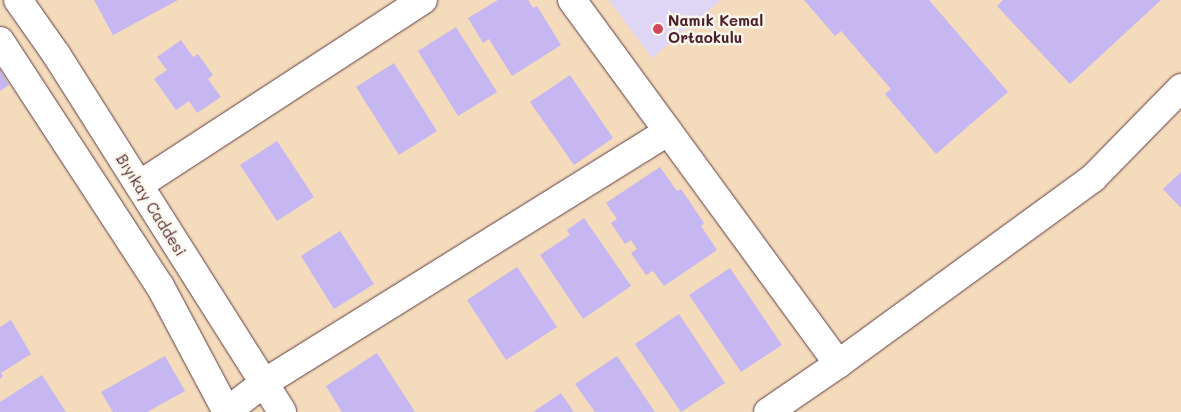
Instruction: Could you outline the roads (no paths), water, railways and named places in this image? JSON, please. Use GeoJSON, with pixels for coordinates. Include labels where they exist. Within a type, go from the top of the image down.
{"type":"FeatureCollection","features":[{"type":"Feature","properties":{"kind":"street","name":"Bıyıkay Caddesi"},"geometry":{"type":"LineString","coordinates":[[18,0],[56,54],[282,412]]}},
{"type":"Feature","properties":{"kind":"street"},"geometry":{"type":"LineString","coordinates":[[139,185],[423,0]]}},
{"type":"Feature","properties":{"kind":"street"},"geometry":{"type":"LineString","coordinates":[[572,0],[838,364]]}},
{"type":"Feature","properties":{"kind":"street"},"geometry":{"type":"LineString","coordinates":[[0,41],[160,286],[226,412],[264,384],[668,132]]}},
{"type":"Feature","properties":{"kind":"street"},"geometry":{"type":"LineString","coordinates":[[768,412],[838,364],[1093,178],[1181,88]]}},
{"type":"Feature","properties":{"kind":"place","name":"Namık Kemal Ortaokulu"},"geometry":{"type":"Point","coordinates":[658,29]}}]}
